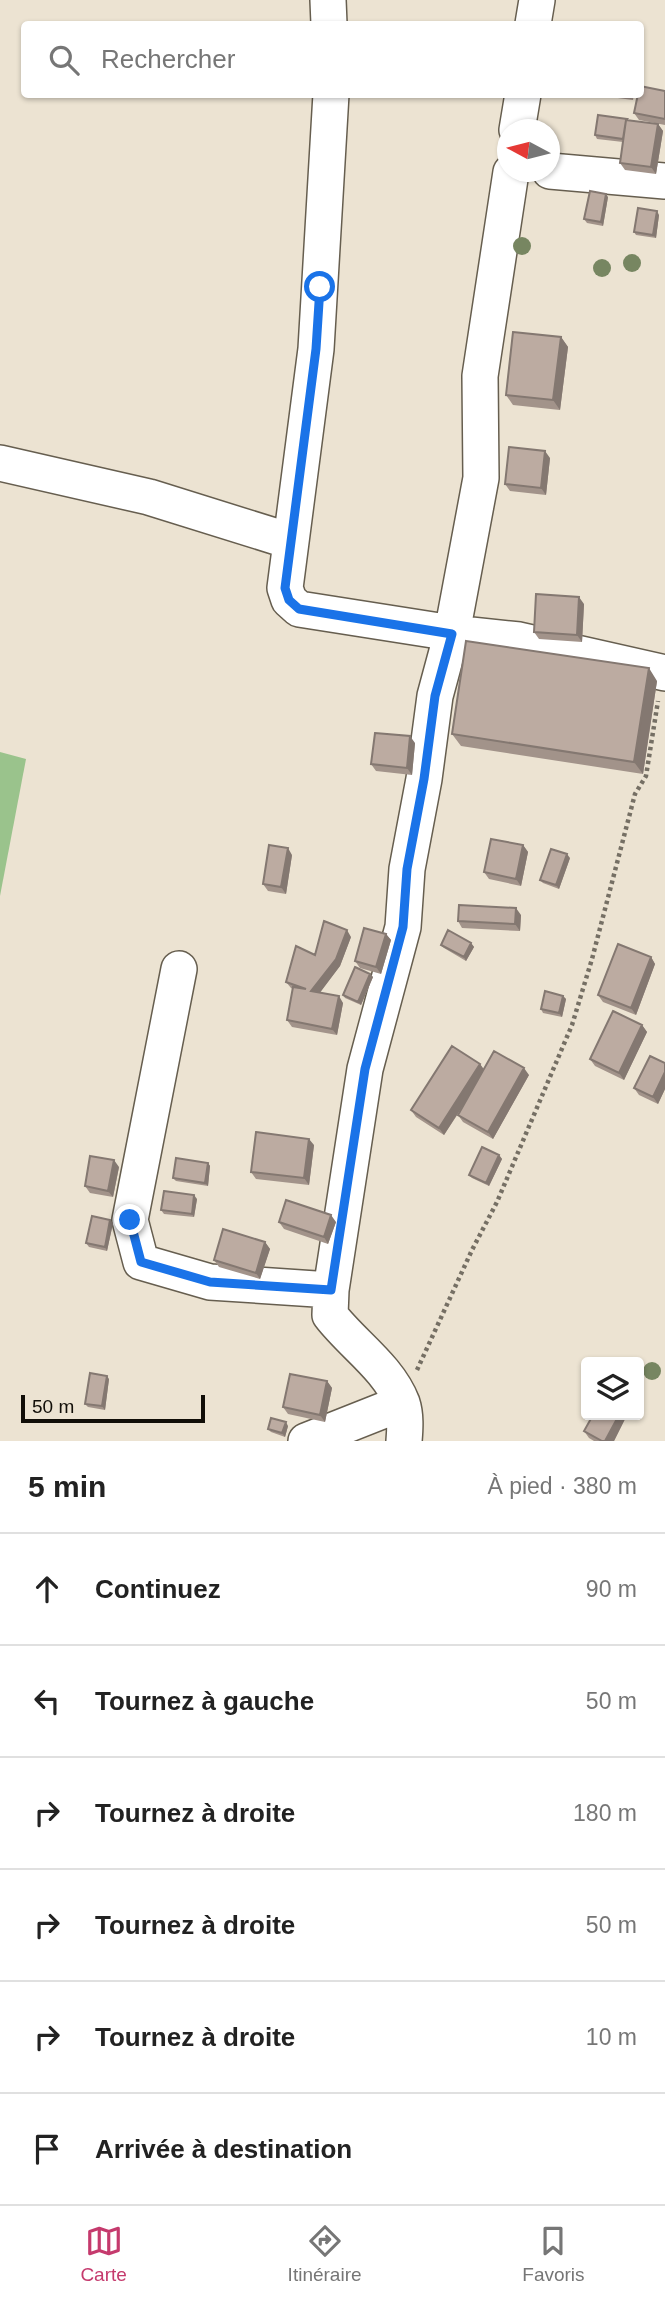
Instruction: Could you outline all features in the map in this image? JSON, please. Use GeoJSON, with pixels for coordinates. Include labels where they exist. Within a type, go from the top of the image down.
{"type":"FeatureCollection","features":[{"type":"Feature","properties":{"kind":"street"},"geometry":{"type":"LineString","coordinates":[[328,0],[330,21]]}},
{"type":"Feature","properties":{"kind":"street"},"geometry":{"type":"LineString","coordinates":[[534,21],[537,0]]}},
{"type":"Feature","properties":{"kind":"street"},"geometry":{"type":"LineString","coordinates":[[331,98],[316,349],[290,541],[285,588],[289,600],[299,609],[452,634],[519,640],[663,673]]}},
{"type":"Feature","properties":{"kind":"street"},"geometry":{"type":"LineString","coordinates":[[519,119],[522,98]]}},
{"type":"Feature","properties":{"kind":"street"},"geometry":{"type":"LineString","coordinates":[[560,172],[665,181]]}},
{"type":"Feature","properties":{"kind":"street"},"geometry":{"type":"LineString","coordinates":[[404,1441],[405,1417],[402,1403],[385,1374],[330,1315],[331,1290],[365,1069],[403,927],[407,869],[424,779],[435,696],[452,634],[481,478],[480,376],[509,182]]}},
{"type":"Feature","properties":{"kind":"street"},"geometry":{"type":"LineString","coordinates":[[0,463],[149,497],[290,541]]}},
{"type":"Feature","properties":{"kind":"street"},"geometry":{"type":"LineString","coordinates":[[179,969],[130,1220],[141,1262],[210,1282],[331,1290]]}},
{"type":"Feature","properties":{"kind":"street"},"geometry":{"type":"LineString","coordinates":[[306,1441],[402,1403]]}},
{"type":"Feature","properties":{"kind":"path"},"geometry":{"type":"LineString","coordinates":[[402,1403],[497,1202],[572,1025],[592,960],[635,794],[646,776],[663,673]]}},
{"type":"Feature","properties":{"kind":"green space"},"geometry":{"type":"Polygon","coordinates":[[[0,752],[26,759],[0,896],[0,752]]]}},
{"type":"Feature","properties":{"kind":"building"},"geometry":{"type":"Polygon","coordinates":[[[644,87],[665,91],[665,119],[634,113],[637,98],[644,98],[644,87]]]}},
{"type":"Feature","properties":{"kind":"building"},"geometry":{"type":"Polygon","coordinates":[[[598,115],[627,119],[623,139],[595,135],[598,115]]]}},
{"type":"Feature","properties":{"kind":"building"},"geometry":{"type":"Polygon","coordinates":[[[626,120],[658,124],[651,167],[620,163],[626,120]]]}},
{"type":"Feature","properties":{"kind":"building"},"geometry":{"type":"Polygon","coordinates":[[[590,191],[606,194],[601,222],[584,219],[590,191]]]}},
{"type":"Feature","properties":{"kind":"building"},"geometry":{"type":"Polygon","coordinates":[[[638,208],[657,211],[653,235],[634,232],[638,208]]]}},
{"type":"Feature","properties":{"kind":"building"},"geometry":{"type":"Polygon","coordinates":[[[513,332],[561,337],[553,400],[506,395],[513,332]]]}},
{"type":"Feature","properties":{"kind":"building"},"geometry":{"type":"Polygon","coordinates":[[[509,447],[545,451],[541,488],[505,484],[509,447]]]}},
{"type":"Feature","properties":{"kind":"building"},"geometry":{"type":"Polygon","coordinates":[[[536,594],[579,597],[577,635],[534,632],[536,594]]]}},
{"type":"Feature","properties":{"kind":"building"},"geometry":{"type":"Polygon","coordinates":[[[466,641],[649,668],[634,762],[452,734],[466,641]]]}},
{"type":"Feature","properties":{"kind":"building"},"geometry":{"type":"Polygon","coordinates":[[[375,733],[410,736],[407,768],[371,764],[375,733]]]}},
{"type":"Feature","properties":{"kind":"building"},"geometry":{"type":"Polygon","coordinates":[[[491,839],[523,845],[516,879],[484,872],[491,839]]]}},
{"type":"Feature","properties":{"kind":"building"},"geometry":{"type":"Polygon","coordinates":[[[269,845],[288,848],[281,887],[263,884],[269,845]]]}},
{"type":"Feature","properties":{"kind":"building"},"geometry":{"type":"Polygon","coordinates":[[[551,849],[567,854],[556,885],[540,880],[551,849]]]}},
{"type":"Feature","properties":{"kind":"building"},"geometry":{"type":"Polygon","coordinates":[[[459,905],[516,908],[515,924],[458,921],[459,905]]]}},
{"type":"Feature","properties":{"kind":"building"},"geometry":{"type":"Polygon","coordinates":[[[324,921],[347,930],[336,959],[311,991],[339,996],[332,1029],[287,1020],[293,987],[306,989],[286,982],[296,946],[315,955],[324,921]]]}},
{"type":"Feature","properties":{"kind":"building"},"geometry":{"type":"Polygon","coordinates":[[[364,928],[386,934],[376,967],[355,961],[364,928]]]}},
{"type":"Feature","properties":{"kind":"building"},"geometry":{"type":"Polygon","coordinates":[[[448,930],[471,943],[464,957],[441,945],[448,930]]]}},
{"type":"Feature","properties":{"kind":"building"},"geometry":{"type":"Polygon","coordinates":[[[618,944],[651,957],[631,1008],[598,995],[618,944]]]}},
{"type":"Feature","properties":{"kind":"building"},"geometry":{"type":"Polygon","coordinates":[[[355,967],[370,974],[358,1002],[343,995],[355,967]]]}},
{"type":"Feature","properties":{"kind":"building"},"geometry":{"type":"Polygon","coordinates":[[[545,991],[563,996],[559,1013],[541,1009],[545,991]]]}},
{"type":"Feature","properties":{"kind":"building"},"geometry":{"type":"Polygon","coordinates":[[[613,1011],[642,1025],[619,1073],[590,1059],[613,1011]]]}},
{"type":"Feature","properties":{"kind":"building"},"geometry":{"type":"Polygon","coordinates":[[[452,1046],[480,1064],[439,1128],[411,1110],[452,1046]]]}},
{"type":"Feature","properties":{"kind":"building"},"geometry":{"type":"Polygon","coordinates":[[[494,1051],[524,1068],[488,1132],[458,1115],[494,1051]]]}},
{"type":"Feature","properties":{"kind":"building"},"geometry":{"type":"Polygon","coordinates":[[[650,1056],[665,1063],[665,1072],[653,1097],[634,1088],[650,1056]]]}},
{"type":"Feature","properties":{"kind":"building"},"geometry":{"type":"Polygon","coordinates":[[[256,1132],[309,1139],[304,1178],[251,1172],[256,1132]]]}},
{"type":"Feature","properties":{"kind":"building"},"geometry":{"type":"Polygon","coordinates":[[[482,1147],[499,1155],[486,1183],[469,1175],[482,1147]]]}},
{"type":"Feature","properties":{"kind":"building"},"geometry":{"type":"Polygon","coordinates":[[[90,1156],[114,1160],[108,1191],[85,1186],[90,1156]]]}},
{"type":"Feature","properties":{"kind":"building"},"geometry":{"type":"Polygon","coordinates":[[[176,1158],[208,1163],[205,1183],[173,1178],[176,1158]]]}},
{"type":"Feature","properties":{"kind":"building"},"geometry":{"type":"Polygon","coordinates":[[[164,1191],[194,1195],[192,1214],[161,1210],[164,1191]]]}},
{"type":"Feature","properties":{"kind":"building"},"geometry":{"type":"Polygon","coordinates":[[[286,1200],[331,1215],[324,1237],[279,1222],[286,1200]]]}},
{"type":"Feature","properties":{"kind":"building"},"geometry":{"type":"Polygon","coordinates":[[[92,1216],[110,1220],[105,1247],[86,1243],[92,1216]]]}},
{"type":"Feature","properties":{"kind":"building"},"geometry":{"type":"Polygon","coordinates":[[[223,1229],[265,1242],[256,1273],[214,1260],[223,1229]]]}},
{"type":"Feature","properties":{"kind":"building"},"geometry":{"type":"Polygon","coordinates":[[[90,1373],[107,1376],[102,1406],[85,1404],[90,1373]]]}},
{"type":"Feature","properties":{"kind":"building"},"geometry":{"type":"Polygon","coordinates":[[[290,1374],[327,1381],[320,1415],[283,1407],[290,1374]]]}},
{"type":"Feature","properties":{"kind":"building"},"geometry":{"type":"Polygon","coordinates":[[[271,1418],[286,1422],[282,1433],[268,1429],[271,1418]]]}},
{"type":"Feature","properties":{"kind":"building"},"geometry":{"type":"Polygon","coordinates":[[[590,1420],[616,1420],[605,1441],[584,1431],[590,1420]]]}},
{"type":"Feature","properties":{"kind":"route"},"geometry":{"type":"LineString","coordinates":[[130,1220],[141,1262],[210,1282],[331,1290],[365,1069],[403,927],[407,869],[424,779],[435,696],[452,634],[299,609],[289,600],[285,588],[316,349],[320,287]]}}]}
